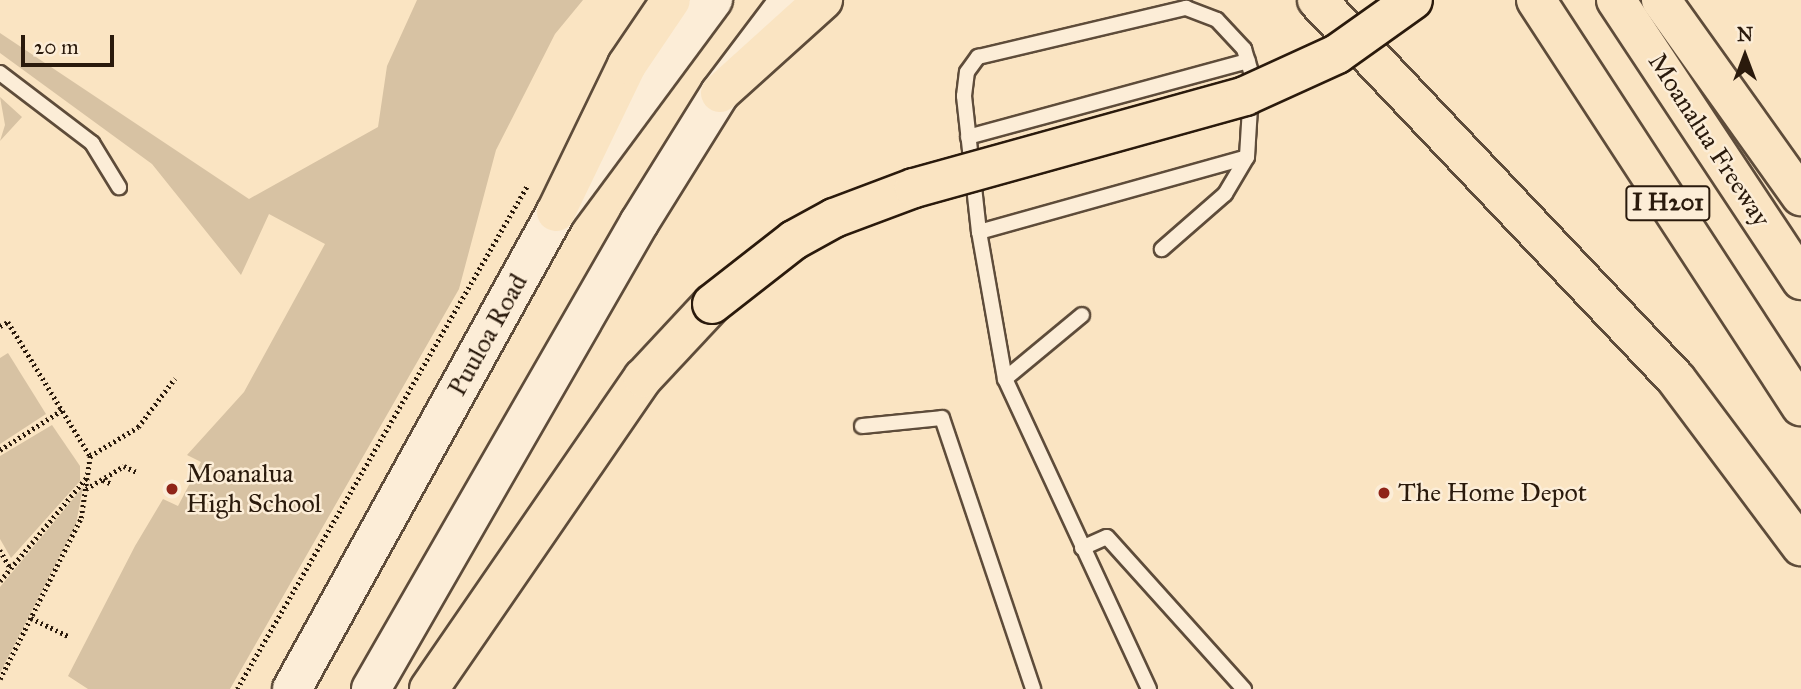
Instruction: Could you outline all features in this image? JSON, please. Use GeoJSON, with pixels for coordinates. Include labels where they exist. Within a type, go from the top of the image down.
{"type":"FeatureCollection","features":[{"type":"Feature","properties":{"kind":"highway"},"geometry":{"type":"LineString","coordinates":[[556,212],[626,65],[671,0]]}},
{"type":"Feature","properties":{"kind":"highway"},"geometry":{"type":"LineString","coordinates":[[720,93],[823,0]]}},
{"type":"Feature","properties":{"kind":"highway"},"geometry":{"type":"LineString","coordinates":[[1317,0],[1668,370],[1801,546]]}},
{"type":"Feature","properties":{"kind":"highway"},"geometry":{"type":"LineString","coordinates":[[429,689],[643,378],[712,304],[794,240],[834,218],[914,188],[1245,96],[1337,54],[1413,0]]}},
{"type":"Feature","properties":{"kind":"highway","name":"I H201"},"geometry":{"type":"LineString","coordinates":[[1536,0],[1801,406]]}},
{"type":"Feature","properties":{"kind":"highway","name":"Moanalua Freeway"},"geometry":{"type":"LineString","coordinates":[[1616,0],[1801,280]]}},
{"type":"Feature","properties":{"kind":"highway"},"geometry":{"type":"LineString","coordinates":[[1661,0],[1801,196]]}},
{"type":"Feature","properties":{"kind":"main road","name":"Puuloa Road"},"geometry":{"type":"LineString","coordinates":[[292,689],[556,212],[713,0]]}},
{"type":"Feature","properties":{"kind":"main road"},"geometry":{"type":"LineString","coordinates":[[371,689],[720,93],[790,0]]}},
{"type":"Feature","properties":{"kind":"lane"},"geometry":{"type":"LineString","coordinates":[[1149,689],[1004,379],[979,232],[968,137],[967,72],[978,57],[1186,8],[1217,20],[1248,61],[1247,157],[1224,194],[1161,249]]}},
{"type":"Feature","properties":{"kind":"lane"},"geometry":{"type":"LineString","coordinates":[[968,137],[1248,61]]}},
{"type":"Feature","properties":{"kind":"lane"},"geometry":{"type":"LineString","coordinates":[[0,73],[92,144],[119,187]]}},
{"type":"Feature","properties":{"kind":"lane"},"geometry":{"type":"LineString","coordinates":[[979,232],[1247,157]]}},
{"type":"Feature","properties":{"kind":"lane"},"geometry":{"type":"LineString","coordinates":[[1004,379],[1082,315]]}},
{"type":"Feature","properties":{"kind":"lane"},"geometry":{"type":"LineString","coordinates":[[862,426],[943,418],[1033,689]]}},
{"type":"Feature","properties":{"kind":"lane"},"geometry":{"type":"LineString","coordinates":[[1082,548],[1107,537],[1244,689]]}},
{"type":"Feature","properties":{"kind":"path"},"geometry":{"type":"LineString","coordinates":[[237,689],[533,176]]}},
{"type":"Feature","properties":{"kind":"path"},"geometry":{"type":"LineString","coordinates":[[0,326],[8,322],[90,456],[81,519],[0,679]]}},
{"type":"Feature","properties":{"kind":"path"},"geometry":{"type":"LineString","coordinates":[[90,456],[138,427],[175,378]]}},
{"type":"Feature","properties":{"kind":"path"},"geometry":{"type":"LineString","coordinates":[[0,450],[62,410]]}},
{"type":"Feature","properties":{"kind":"path"},"geometry":{"type":"LineString","coordinates":[[85,489],[124,466],[137,472]]}},
{"type":"Feature","properties":{"kind":"path"},"geometry":{"type":"LineString","coordinates":[[0,581],[87,477]]}},
{"type":"Feature","properties":{"kind":"path"},"geometry":{"type":"LineString","coordinates":[[103,479],[112,484]]}},
{"type":"Feature","properties":{"kind":"path"},"geometry":{"type":"LineString","coordinates":[[0,550],[11,569]]}},
{"type":"Feature","properties":{"kind":"path"},"geometry":{"type":"LineString","coordinates":[[31,618],[70,637]]}},
{"type":"Feature","properties":{"kind":"shaded area"},"geometry":{"type":"Polygon","coordinates":[[[417,0],[583,0],[555,34],[496,150],[459,289],[230,689],[88,689],[68,676],[135,546],[163,499],[178,506],[201,462],[187,455],[244,392],[325,244],[269,214],[241,275],[152,164],[0,53],[0,33],[249,199],[378,127],[387,66],[417,0]]]}},
{"type":"Feature","properties":{"kind":"shaded area"},"geometry":{"type":"Polygon","coordinates":[[[0,97],[22,117],[0,141],[5,125],[0,97]]]}},
{"type":"Feature","properties":{"kind":"shaded area"},"geometry":{"type":"Polygon","coordinates":[[[8,353],[46,414],[0,444],[0,358],[8,353]]]}},
{"type":"Feature","properties":{"kind":"shaded area"},"geometry":{"type":"Polygon","coordinates":[[[52,425],[80,466],[80,481],[11,558],[0,539],[0,456],[52,425]]]}},
{"type":"Feature","properties":{"kind":"shaded area"},"geometry":{"type":"Polygon","coordinates":[[[83,487],[76,524],[0,673],[0,587],[83,487]]]}},
{"type":"Feature","properties":{"kind":"place","name":"Moanalua High School"},"geometry":{"type":"Point","coordinates":[172,489]}},
{"type":"Feature","properties":{"kind":"place","name":"The Home Depot"},"geometry":{"type":"Point","coordinates":[1384,493]}}]}
